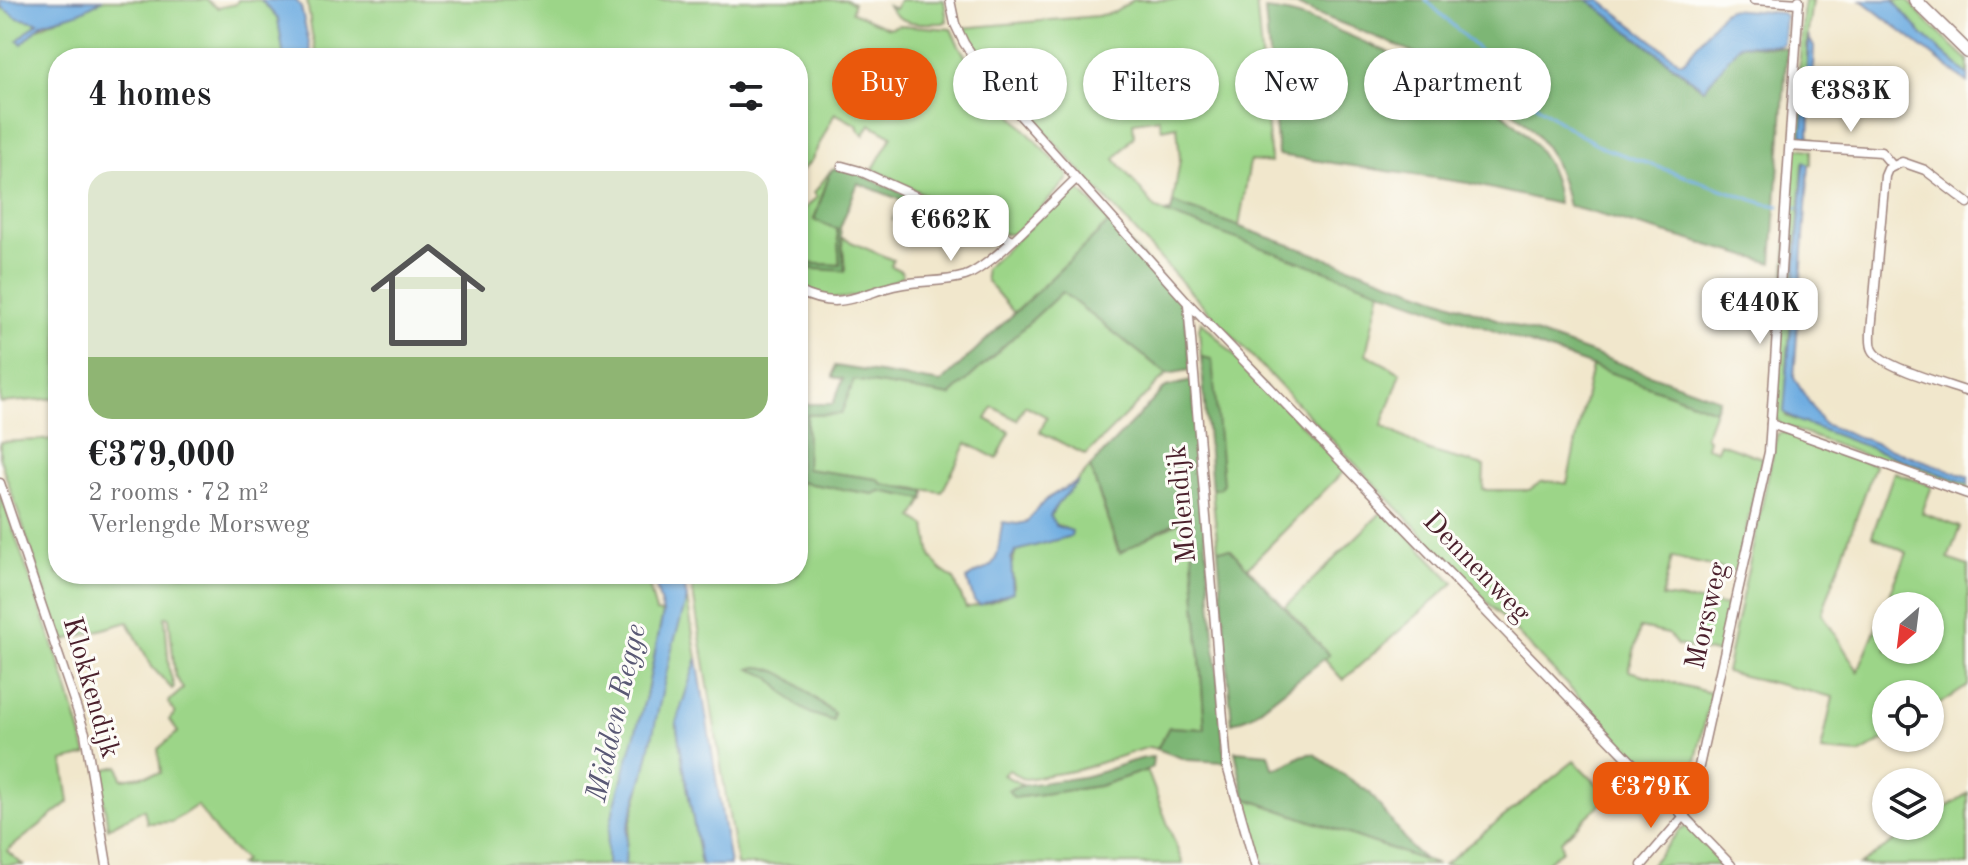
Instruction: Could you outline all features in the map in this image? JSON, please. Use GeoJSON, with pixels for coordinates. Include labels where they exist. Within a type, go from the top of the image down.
{"type":"FeatureCollection","features":[{"type":"Feature","properties":{"kind":"main road"},"geometry":{"type":"LineString","coordinates":[[1915,0],[1968,52]]}},
{"type":"Feature","properties":{"kind":"street"},"geometry":{"type":"LineString","coordinates":[[950,0],[955,24],[964,43],[992,84],[1188,303]]}},
{"type":"Feature","properties":{"kind":"street"},"geometry":{"type":"LineString","coordinates":[[1754,0],[1799,2]]}},
{"type":"Feature","properties":{"kind":"street","name":"Morsweg"},"geometry":{"type":"LineString","coordinates":[[1684,816],[1691,802],[1769,452],[1799,2]]}},
{"type":"Feature","properties":{"kind":"street"},"geometry":{"type":"LineString","coordinates":[[1790,146],[1881,152],[1892,165]]}},
{"type":"Feature","properties":{"kind":"street"},"geometry":{"type":"LineString","coordinates":[[1968,203],[1918,166],[1906,162],[1892,165],[1885,176],[1872,347],[1875,354],[1888,363],[1968,392]]}},
{"type":"Feature","properties":{"kind":"street"},"geometry":{"type":"LineString","coordinates":[[842,166],[860,171],[1012,240]]}},
{"type":"Feature","properties":{"kind":"street"},"geometry":{"type":"LineString","coordinates":[[808,296],[837,302],[854,300],[904,283],[955,279],[980,269],[1076,179]]}},
{"type":"Feature","properties":{"kind":"street","name":"Dennenweg"},"geometry":{"type":"LineString","coordinates":[[1188,303],[1731,865]]}},
{"type":"Feature","properties":{"kind":"street","name":"Molendijk"},"geometry":{"type":"LineString","coordinates":[[1188,303],[1227,766],[1255,865]]}},
{"type":"Feature","properties":{"kind":"street"},"geometry":{"type":"LineString","coordinates":[[1771,424],[1968,494]]}},
{"type":"Feature","properties":{"kind":"street","name":"Klokkendijk"},"geometry":{"type":"LineString","coordinates":[[0,483],[85,733],[107,865]]}},
{"type":"Feature","properties":{"kind":"street"},"geometry":{"type":"LineString","coordinates":[[1642,865],[1684,816]]}},
{"type":"Feature","properties":{"kind":"green space"},"geometry":{"type":"Polygon","coordinates":[[[103,0],[207,0],[217,8],[236,4],[238,0],[261,0],[278,19],[282,48],[48,48],[48,399],[0,403],[0,6],[18,18],[39,22],[19,40],[103,0]]]}},
{"type":"Feature","properties":{"kind":"green space"},"geometry":{"type":"Polygon","coordinates":[[[307,0],[846,0],[853,3],[852,12],[889,28],[899,25],[951,29],[960,48],[953,48],[953,120],[1016,120],[1068,175],[1068,179],[1021,230],[1004,234],[873,169],[892,136],[870,124],[864,135],[857,125],[848,120],[937,120],[937,48],[832,48],[832,119],[808,164],[808,48],[315,48],[307,0]]]}},
{"type":"Feature","properties":{"kind":"green space"},"geometry":{"type":"Polygon","coordinates":[[[899,0],[944,0],[947,21],[905,21],[888,6],[895,9],[899,0]]]}},
{"type":"Feature","properties":{"kind":"green space"},"geometry":{"type":"Polygon","coordinates":[[[1133,0],[1256,0],[1260,48],[1235,48],[1235,120],[1267,120],[1271,163],[1250,161],[1239,227],[1173,203],[1180,159],[1177,126],[1162,129],[1160,120],[1219,120],[1219,48],[1083,48],[1083,120],[1146,120],[1133,122],[1134,136],[1115,159],[1156,209],[1380,290],[1366,354],[1401,373],[1382,426],[1429,451],[1484,466],[1483,490],[1529,490],[1541,482],[1553,481],[1567,484],[1592,366],[1715,410],[1705,437],[1708,439],[1706,447],[1717,450],[1720,443],[1762,458],[1737,572],[1672,557],[1662,597],[1730,606],[1720,654],[1677,645],[1668,634],[1640,628],[1629,671],[1711,693],[1687,800],[1683,806],[1196,298],[1034,120],[1067,120],[1067,48],[974,48],[961,28],[1115,12],[1133,0]]]}},
{"type":"Feature","properties":{"kind":"green space"},"geometry":{"type":"Polygon","coordinates":[[[1588,0],[1703,89],[1740,44],[1787,48],[1772,263],[1568,206],[1556,165],[1534,132],[1522,120],[1551,120],[1551,48],[1401,48],[1297,5],[1264,2],[1588,0]]]}},
{"type":"Feature","properties":{"kind":"green space"},"geometry":{"type":"Polygon","coordinates":[[[1804,0],[1812,0],[1807,40],[1806,138],[1814,139],[1814,145],[1794,142],[1804,0]]]}},
{"type":"Feature","properties":{"kind":"green space"},"geometry":{"type":"Polygon","coordinates":[[[1893,0],[1908,0],[1968,60],[1968,75],[1923,35],[1893,0]]]}},
{"type":"Feature","properties":{"kind":"green space"},"geometry":{"type":"Polygon","coordinates":[[[1265,10],[1306,18],[1378,48],[1364,48],[1364,120],[1510,120],[1536,146],[1551,173],[1558,204],[1468,183],[1278,155],[1275,120],[1348,120],[1348,48],[1268,48],[1265,10]]]}},
{"type":"Feature","properties":{"kind":"green space"},"geometry":{"type":"Polygon","coordinates":[[[1797,148],[1811,150],[1811,165],[1803,164],[1786,416],[1968,484],[1968,493],[1781,425],[1775,417],[1793,151],[1797,148]]]}},
{"type":"Feature","properties":{"kind":"green space"},"geometry":{"type":"Polygon","coordinates":[[[831,170],[814,219],[837,229],[840,265],[808,263],[808,206],[817,197],[814,193],[831,170]]]}},
{"type":"Feature","properties":{"kind":"green space"},"geometry":{"type":"Polygon","coordinates":[[[831,170],[850,170],[911,197],[898,223],[893,220],[901,200],[858,183],[840,228],[845,271],[808,269],[808,263],[840,265],[837,229],[814,220],[831,170]]]}},
{"type":"Feature","properties":{"kind":"green space"},"geometry":{"type":"Polygon","coordinates":[[[1072,187],[1080,190],[1110,222],[1014,313],[986,280],[985,269],[1072,187]]]}},
{"type":"Feature","properties":{"kind":"green space"},"geometry":{"type":"Polygon","coordinates":[[[1173,203],[1719,399],[1715,410],[1164,213],[1171,212],[1173,203]]]}},
{"type":"Feature","properties":{"kind":"green space"},"geometry":{"type":"Polygon","coordinates":[[[1110,222],[1180,298],[1184,308],[1191,370],[1167,374],[1062,292],[950,396],[854,380],[841,414],[808,415],[808,404],[833,404],[843,379],[833,377],[835,366],[941,383],[1110,222]]]}},
{"type":"Feature","properties":{"kind":"green space"},"geometry":{"type":"Polygon","coordinates":[[[842,238],[893,260],[891,266],[901,271],[903,276],[874,290],[843,298],[808,292],[808,268],[845,270],[842,238]]]}},
{"type":"Feature","properties":{"kind":"green space"},"geometry":{"type":"Polygon","coordinates":[[[1062,292],[1167,374],[1086,455],[1040,432],[1047,417],[1025,405],[1017,420],[993,407],[986,419],[1010,432],[997,459],[967,443],[942,492],[808,469],[808,415],[840,414],[854,380],[950,396],[1062,292]]]}},
{"type":"Feature","properties":{"kind":"green space"},"geometry":{"type":"Polygon","coordinates":[[[1201,321],[1345,470],[1247,568],[1230,549],[1218,549],[1212,489],[1221,488],[1212,360],[1201,357],[1201,321]]]}},
{"type":"Feature","properties":{"kind":"green space"},"geometry":{"type":"Polygon","coordinates":[[[1201,357],[1212,359],[1221,488],[1212,489],[1201,357]]]}},
{"type":"Feature","properties":{"kind":"green space"},"geometry":{"type":"Polygon","coordinates":[[[1192,381],[1225,762],[1187,760],[1157,749],[1169,727],[1205,729],[1190,518],[1174,523],[1120,553],[1090,467],[1166,387],[1192,381]]]}},
{"type":"Feature","properties":{"kind":"green space"},"geometry":{"type":"Polygon","coordinates":[[[1783,432],[1875,465],[1822,613],[1858,671],[1872,637],[1872,664],[1944,664],[1944,592],[1891,592],[1907,553],[1872,536],[1894,472],[1932,486],[1922,513],[1960,527],[1948,559],[1968,566],[1968,686],[1944,701],[1944,680],[1872,680],[1872,747],[1859,754],[1821,751],[1833,697],[1726,672],[1777,434],[1783,432]]]}},
{"type":"Feature","properties":{"kind":"green space"},"geometry":{"type":"Polygon","coordinates":[[[48,440],[48,584],[649,584],[656,612],[663,613],[646,696],[607,843],[607,865],[239,865],[244,860],[220,837],[197,805],[172,822],[147,823],[144,809],[108,828],[99,771],[119,766],[122,779],[161,773],[158,749],[178,732],[169,720],[175,713],[168,702],[183,689],[175,675],[169,617],[165,617],[172,689],[152,667],[128,622],[62,641],[0,459],[0,442],[48,440]]]}},
{"type":"Feature","properties":{"kind":"green space"},"geometry":{"type":"Polygon","coordinates":[[[1090,467],[1118,551],[1190,517],[1205,729],[1169,727],[1157,749],[1149,747],[1078,770],[1026,779],[1009,770],[1003,775],[1022,784],[1009,790],[1014,798],[1099,786],[1147,770],[1183,864],[737,865],[692,584],[808,584],[808,484],[924,499],[913,518],[926,526],[931,556],[941,570],[954,579],[966,608],[999,599],[1010,592],[1014,587],[1011,566],[1016,551],[1071,536],[1071,531],[1052,523],[1050,516],[1090,467]]]}},
{"type":"Feature","properties":{"kind":"green space"},"geometry":{"type":"Polygon","coordinates":[[[808,469],[877,479],[882,484],[925,491],[924,499],[880,491],[873,494],[808,484],[808,469]]]}},
{"type":"Feature","properties":{"kind":"green space"},"geometry":{"type":"Polygon","coordinates":[[[0,492],[65,679],[87,755],[63,761],[69,802],[7,851],[23,865],[0,865],[0,492]]]}},
{"type":"Feature","properties":{"kind":"green space"},"geometry":{"type":"Polygon","coordinates":[[[1384,510],[1454,583],[1343,680],[1324,659],[1329,655],[1285,607],[1384,510]]]}},
{"type":"Feature","properties":{"kind":"green space"},"geometry":{"type":"Polygon","coordinates":[[[1218,549],[1230,549],[1329,655],[1251,716],[1232,723],[1218,549]]]}},
{"type":"Feature","properties":{"kind":"green space"},"geometry":{"type":"Polygon","coordinates":[[[687,599],[697,658],[676,723],[701,865],[625,865],[629,830],[667,663],[687,599]]]}},
{"type":"Feature","properties":{"kind":"green space"},"geometry":{"type":"Polygon","coordinates":[[[768,668],[788,677],[834,713],[833,721],[798,706],[768,676],[750,669],[768,668]]]}},
{"type":"Feature","properties":{"kind":"green space"},"geometry":{"type":"Polygon","coordinates":[[[1235,751],[1269,754],[1273,768],[1284,766],[1303,755],[1314,754],[1370,793],[1412,849],[1426,861],[1245,798],[1235,751]]]}},
{"type":"Feature","properties":{"kind":"green space"},"geometry":{"type":"Polygon","coordinates":[[[1153,757],[1152,767],[1147,770],[1099,786],[1014,798],[1008,790],[1091,775],[1153,757]]]}},
{"type":"Feature","properties":{"kind":"green space"},"geometry":{"type":"Polygon","coordinates":[[[1574,761],[1609,796],[1561,841],[1562,850],[1544,865],[1443,865],[1574,761]]]}},
{"type":"Feature","properties":{"kind":"green space"},"geometry":{"type":"Polygon","coordinates":[[[1968,793],[1968,865],[1859,865],[1897,840],[1944,840],[1944,809],[1968,793]]]}},
{"type":"Feature","properties":{"kind":"green space"},"geometry":{"type":"Polygon","coordinates":[[[1245,798],[1426,861],[1438,865],[1264,865],[1245,798]]]}},
{"type":"Feature","properties":{"kind":"green space"},"geometry":{"type":"Polygon","coordinates":[[[1688,826],[1726,865],[1650,865],[1679,831],[1688,826]]]}},
{"type":"Feature","properties":{"kind":"water"},"geometry":{"type":"Polygon","coordinates":[[[0,0],[103,0],[80,12],[43,23],[22,44],[18,40],[38,22],[18,18],[1,7],[0,0]]]}},
{"type":"Feature","properties":{"kind":"water"},"geometry":{"type":"Polygon","coordinates":[[[261,0],[296,0],[301,7],[310,48],[282,48],[278,19],[261,0]]]}},
{"type":"Feature","properties":{"kind":"water"},"geometry":{"type":"Polygon","coordinates":[[[1588,0],[1600,0],[1680,62],[1728,9],[1782,13],[1785,16],[1783,43],[1740,44],[1704,89],[1588,0]]]}},
{"type":"Feature","properties":{"kind":"water"},"geometry":{"type":"Polygon","coordinates":[[[1861,0],[1893,0],[1923,35],[1968,75],[1968,83],[1861,0]]]}},
{"type":"Feature","properties":{"kind":"water"},"geometry":{"type":"Polygon","coordinates":[[[1809,38],[1814,47],[1809,136],[1806,139],[1802,134],[1809,38]]]}},
{"type":"Feature","properties":{"kind":"water"},"geometry":{"type":"Polygon","coordinates":[[[1804,162],[1809,165],[1794,378],[1823,424],[1968,477],[1968,484],[1798,421],[1784,412],[1804,162]]]}},
{"type":"Feature","properties":{"kind":"water"},"geometry":{"type":"Polygon","coordinates":[[[1078,482],[1050,516],[1056,526],[1072,531],[1071,536],[1016,551],[1011,559],[1013,592],[980,605],[974,601],[967,579],[994,562],[1003,522],[1027,522],[1049,498],[1078,482]]]}},
{"type":"Feature","properties":{"kind":"water"},"geometry":{"type":"Polygon","coordinates":[[[656,584],[684,584],[687,599],[627,830],[625,865],[607,865],[607,843],[614,807],[646,696],[663,613],[656,584]]]}},
{"type":"Feature","properties":{"kind":"water"},"geometry":{"type":"Polygon","coordinates":[[[697,658],[730,865],[701,865],[676,723],[697,658]]]}},
{"type":"Feature","properties":{"kind":"waterway"},"geometry":{"type":"LineString","coordinates":[[1426,0],[1540,108],[1575,132],[1606,149],[1762,203],[1779,206]]}},
{"type":"Feature","properties":{"kind":"water label","name":"Midden Regge"},"geometry":{"type":"Point","coordinates":[617,713]}}]}
